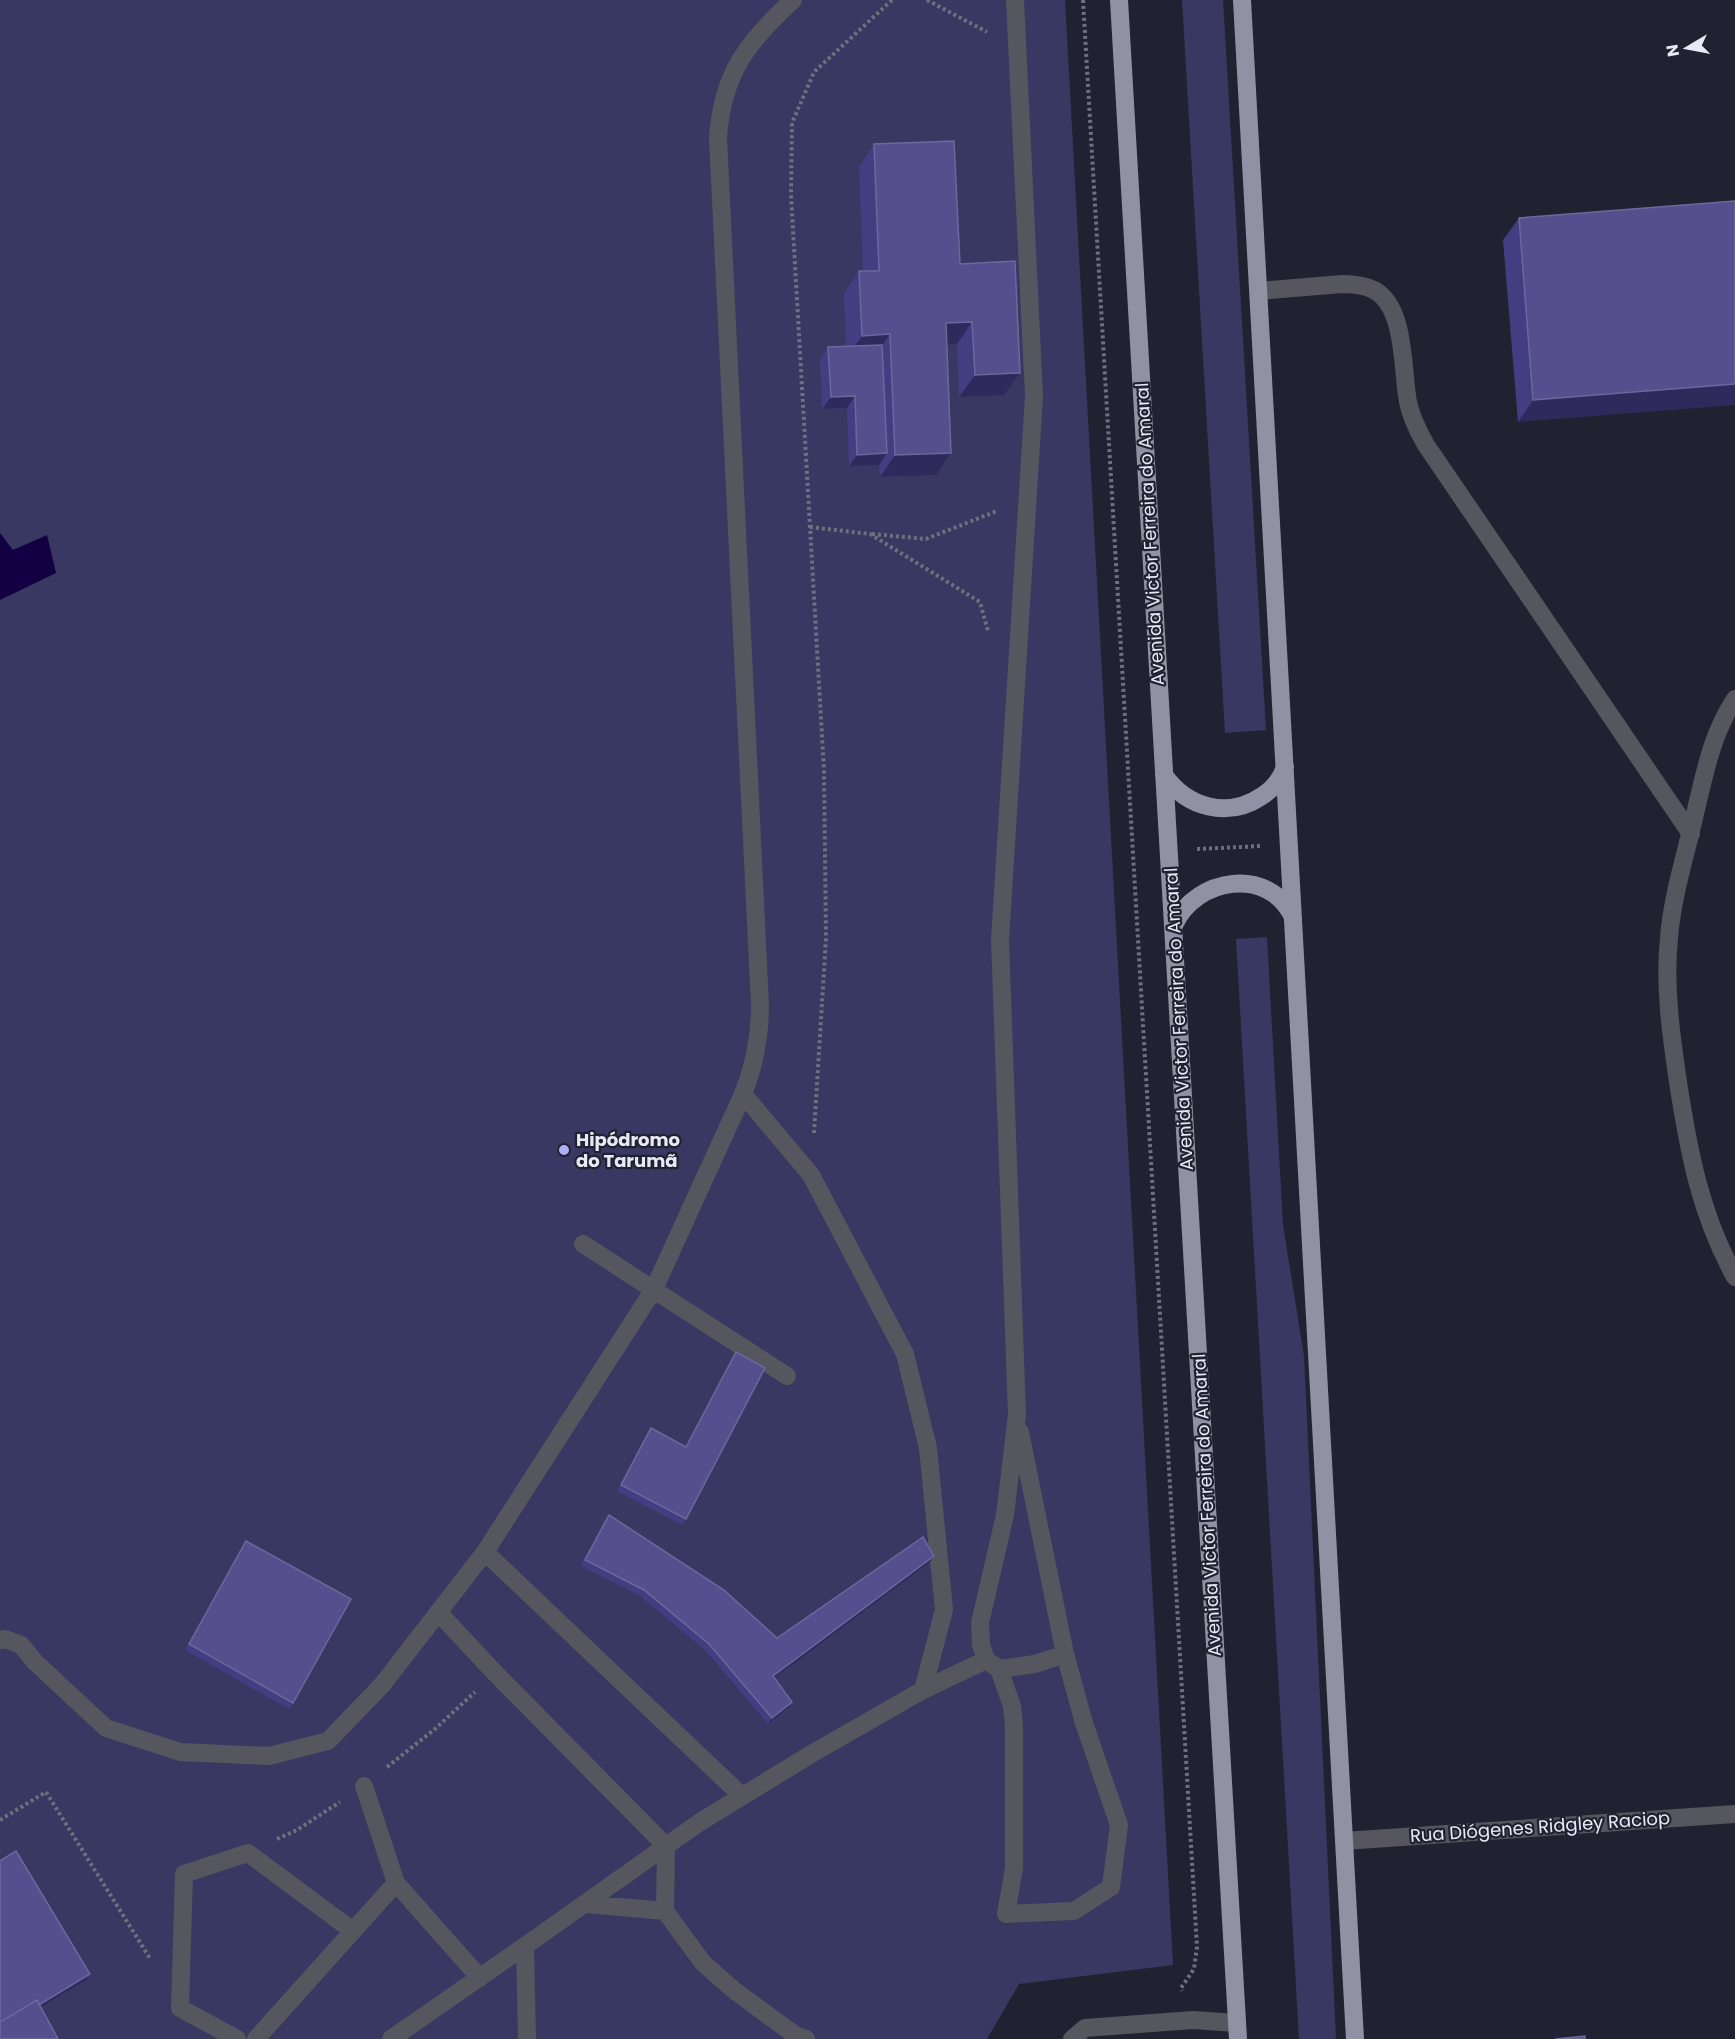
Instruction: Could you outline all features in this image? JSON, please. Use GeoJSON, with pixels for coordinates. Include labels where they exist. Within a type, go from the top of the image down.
{"type":"FeatureCollection","features":[{"type":"Feature","properties":{"kind":"highway","name":"Avenida Victor Ferreira do Amaral"},"geometry":{"type":"LineString","coordinates":[[1119,0],[1238,2031]]}},
{"type":"Feature","properties":{"kind":"highway"},"geometry":{"type":"LineString","coordinates":[[1242,0],[1355,2039]]}},
{"type":"Feature","properties":{"kind":"highway"},"geometry":{"type":"LineString","coordinates":[[1164,775],[1180,793],[1193,802],[1216,809],[1247,804],[1267,792],[1285,767]]}},
{"type":"Feature","properties":{"kind":"highway"},"geometry":{"type":"LineString","coordinates":[[1174,925],[1186,905],[1198,895],[1212,887],[1235,883],[1266,890],[1285,904],[1293,917]]}},
{"type":"Feature","properties":{"kind":"street"},"geometry":{"type":"LineString","coordinates":[[0,1640],[5,1639],[21,1645],[35,1662],[106,1728],[180,1752],[268,1756],[328,1741],[381,1684],[485,1552],[654,1289],[743,1094],[758,1048],[760,1005],[718,138],[722,102],[739,62],[766,24],[793,0]]}},
{"type":"Feature","properties":{"kind":"street"},"geometry":{"type":"LineString","coordinates":[[1015,0],[1034,396],[1000,940],[1017,1416],[1005,1515],[980,1623],[981,1645],[1012,1706],[1014,1726],[1014,1868],[1006,1914],[1074,1911],[1111,1887],[1119,1825],[1084,1723],[1065,1654],[1017,1416]]}},
{"type":"Feature","properties":{"kind":"street"},"geometry":{"type":"LineString","coordinates":[[1258,291],[1336,284],[1355,285],[1373,290],[1387,302],[1394,312],[1398,327],[1409,405],[1422,438],[1691,834]]}},
{"type":"Feature","properties":{"kind":"street"},"geometry":{"type":"LineString","coordinates":[[1735,699],[1723,718],[1714,740],[1671,915],[1667,955],[1667,1000],[1694,1174],[1707,1219],[1735,1276]]}},
{"type":"Feature","properties":{"kind":"street"},"geometry":{"type":"LineString","coordinates":[[743,1094],[811,1175],[905,1354],[928,1448],[944,1611],[923,1690]]}},
{"type":"Feature","properties":{"kind":"street"},"geometry":{"type":"LineString","coordinates":[[583,1244],[787,1376]]}},
{"type":"Feature","properties":{"kind":"street"},"geometry":{"type":"LineString","coordinates":[[485,1552],[742,1797]]}},
{"type":"Feature","properties":{"kind":"street"},"geometry":{"type":"LineString","coordinates":[[438,1612],[666,1846],[665,1911],[703,1963],[735,1991],[795,2035],[806,2039]]}},
{"type":"Feature","properties":{"kind":"street"},"geometry":{"type":"LineString","coordinates":[[391,2039],[666,1846],[813,1753],[923,1690],[992,1665],[1035,1664],[1065,1654]]}},
{"type":"Feature","properties":{"kind":"street"},"geometry":{"type":"LineString","coordinates":[[364,1786],[396,1883],[480,1978]]}},
{"type":"Feature","properties":{"kind":"street","name":"Rua Diógenes Ridgley Raciop"},"geometry":{"type":"LineString","coordinates":[[1344,1841],[1735,1814]]}},
{"type":"Feature","properties":{"kind":"street"},"geometry":{"type":"LineString","coordinates":[[237,2039],[180,2008],[184,1874],[248,1853],[353,1931]]}},
{"type":"Feature","properties":{"kind":"street"},"geometry":{"type":"LineString","coordinates":[[256,2039],[396,1883]]}},
{"type":"Feature","properties":{"kind":"street"},"geometry":{"type":"LineString","coordinates":[[586,1904],[665,1911]]}},
{"type":"Feature","properties":{"kind":"street"},"geometry":{"type":"LineString","coordinates":[[525,1946],[527,2039]]}},
{"type":"Feature","properties":{"kind":"street"},"geometry":{"type":"LineString","coordinates":[[1072,2039],[1085,2028],[1193,2019],[1238,2031]]}},
{"type":"Feature","properties":{"kind":"path"},"geometry":{"type":"LineString","coordinates":[[811,1175],[826,938],[824,771],[791,195],[792,123],[814,72],[892,0]]}},
{"type":"Feature","properties":{"kind":"path"},"geometry":{"type":"LineString","coordinates":[[927,0],[1017,48]]}},
{"type":"Feature","properties":{"kind":"path"},"geometry":{"type":"LineString","coordinates":[[1083,0],[1197,1947],[1194,1969],[1181,1988],[1193,2019]]}},
{"type":"Feature","properties":{"kind":"path"},"geometry":{"type":"LineString","coordinates":[[810,527],[926,539],[1003,509]]}},
{"type":"Feature","properties":{"kind":"path"},"geometry":{"type":"LineString","coordinates":[[870,534],[980,602],[989,636]]}},
{"type":"Feature","properties":{"kind":"path"},"geometry":{"type":"LineString","coordinates":[[1169,851],[1289,844]]}},
{"type":"Feature","properties":{"kind":"path"},"geometry":{"type":"LineString","coordinates":[[0,1820],[46,1792],[180,2008]]}},
{"type":"Feature","properties":{"kind":"shaded area","name":"Hipódromo do Tarumã"},"geometry":{"type":"Polygon","coordinates":[[[0,0],[1065,0],[1173,1965],[1019,1984],[987,2039],[0,2039],[0,0]]]}},
{"type":"Feature","properties":{"kind":"shaded area"},"geometry":{"type":"Polygon","coordinates":[[[1182,0],[1223,0],[1266,730],[1225,733],[1182,0]]]}},
{"type":"Feature","properties":{"kind":"shaded area"},"geometry":{"type":"Polygon","coordinates":[[[0,533],[13,550],[47,535],[56,573],[0,600],[0,533]]]}},
{"type":"Feature","properties":{"kind":"shaded area"},"geometry":{"type":"Polygon","coordinates":[[[1267,937],[1283,1225],[1304,1356],[1336,2039],[1299,2039],[1236,939],[1267,937]]]}},
{"type":"Feature","properties":{"kind":"building"},"geometry":{"type":"Polygon","coordinates":[[[954,141],[960,264],[1015,261],[1020,373],[975,375],[972,322],[946,323],[951,453],[895,455],[890,334],[862,336],[859,271],[879,271],[874,144],[954,141]]]}},
{"type":"Feature","properties":{"kind":"building"},"geometry":{"type":"Polygon","coordinates":[[[1735,201],[1735,384],[1533,400],[1519,218],[1735,201]]]}},
{"type":"Feature","properties":{"kind":"building"},"geometry":{"type":"Polygon","coordinates":[[[882,345],[887,453],[857,455],[855,396],[831,397],[828,347],[882,345]]]}},
{"type":"Feature","properties":{"kind":"building"},"geometry":{"type":"Polygon","coordinates":[[[736,1352],[765,1368],[686,1519],[621,1485],[651,1428],[686,1447],[736,1352]]]}},
{"type":"Feature","properties":{"kind":"building"},"geometry":{"type":"Polygon","coordinates":[[[609,1515],[724,1590],[777,1638],[923,1537],[934,1556],[773,1676],[792,1702],[772,1718],[709,1644],[644,1590],[585,1560],[609,1515]]]}},
{"type":"Feature","properties":{"kind":"building"},"geometry":{"type":"Polygon","coordinates":[[[246,1541],[351,1599],[293,1703],[189,1644],[246,1541]]]}},
{"type":"Feature","properties":{"kind":"building"},"geometry":{"type":"Polygon","coordinates":[[[16,1851],[90,1974],[39,2005],[37,2000],[0,2022],[0,1861],[16,1851]]]}},
{"type":"Feature","properties":{"kind":"building"},"geometry":{"type":"Polygon","coordinates":[[[37,2000],[58,2039],[0,2039],[0,2022],[37,2000]]]}},
{"type":"Feature","properties":{"kind":"building"},"geometry":{"type":"Polygon","coordinates":[[[1585,2036],[1585,2039],[1555,2039],[1585,2036]]]}},
{"type":"Feature","properties":{"kind":"place","name":"Hipódromo do Tarumã"},"geometry":{"type":"Point","coordinates":[564,1150]}}]}
